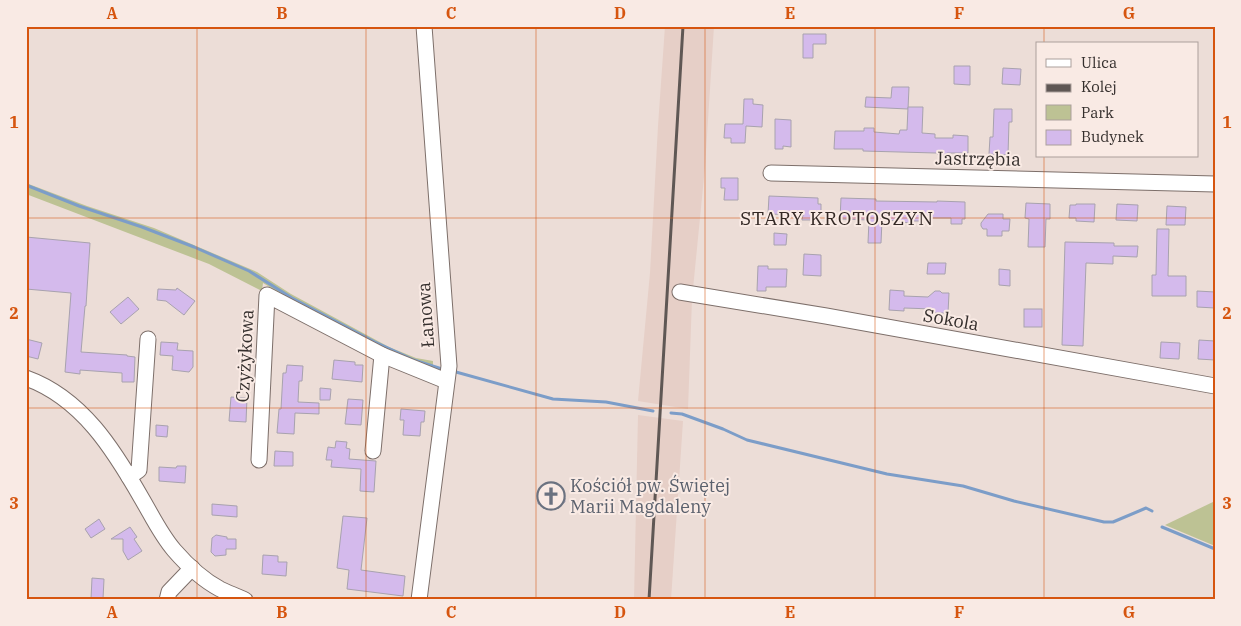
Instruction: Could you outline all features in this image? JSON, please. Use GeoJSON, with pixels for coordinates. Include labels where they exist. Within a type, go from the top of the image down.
{"type":"FeatureCollection","features":[{"type":"Feature","properties":{"kind":"street","name":"Łanowa"},"geometry":{"type":"LineString","coordinates":[[419,600],[449,366],[424,26]]}},
{"type":"Feature","properties":{"kind":"street","name":"Jastrzębia"},"geometry":{"type":"LineString","coordinates":[[771,172],[1215,184]]}},
{"type":"Feature","properties":{"kind":"street","name":"Sokola"},"geometry":{"type":"LineString","coordinates":[[680,292],[826,316],[1215,386]]}},
{"type":"Feature","properties":{"kind":"street","name":"Czyżykowa"},"geometry":{"type":"LineString","coordinates":[[259,460],[267,294],[382,355],[446,381]]}},
{"type":"Feature","properties":{"kind":"street"},"geometry":{"type":"LineString","coordinates":[[129,477],[139,470],[148,339]]}},
{"type":"Feature","properties":{"kind":"street"},"geometry":{"type":"LineString","coordinates":[[373,451],[382,355]]}},
{"type":"Feature","properties":{"kind":"street"},"geometry":{"type":"LineString","coordinates":[[26,378],[48,388],[68,402],[100,434],[121,462],[157,527],[173,549],[192,568],[220,589],[245,600]]}},
{"type":"Feature","properties":{"kind":"street"},"geometry":{"type":"LineString","coordinates":[[166,600],[169,592],[192,568]]}},
{"type":"Feature","properties":{"kind":"shaded area"},"geometry":{"type":"Polygon","coordinates":[[[665,26],[714,26],[705,167],[692,299],[688,409],[638,401],[650,273],[665,26]]]}},
{"type":"Feature","properties":{"kind":"shaded area"},"geometry":{"type":"Polygon","coordinates":[[[638,415],[683,421],[671,600],[634,600],[638,415]]]}},
{"type":"Feature","properties":{"kind":"green space"},"geometry":{"type":"Polygon","coordinates":[[[714,26],[803,26],[714,29],[714,26]]]}},
{"type":"Feature","properties":{"kind":"green space"},"geometry":{"type":"Polygon","coordinates":[[[26,183],[154,228],[257,272],[291,294],[389,347],[416,358],[433,361],[433,369],[382,349],[263,283],[262,291],[209,264],[26,194],[26,183]]]}},
{"type":"Feature","properties":{"kind":"green space"},"geometry":{"type":"Polygon","coordinates":[[[1215,501],[1215,546],[1165,525],[1215,501]]]}},
{"type":"Feature","properties":{"kind":"building"},"geometry":{"type":"Polygon","coordinates":[[[803,34],[826,34],[826,44],[813,44],[813,58],[803,58],[803,34]]]}},
{"type":"Feature","properties":{"kind":"building"},"geometry":{"type":"Polygon","coordinates":[[[954,66],[970,66],[970,85],[954,84],[954,66]]]}},
{"type":"Feature","properties":{"kind":"building"},"geometry":{"type":"Polygon","coordinates":[[[1003,68],[1021,69],[1020,85],[1002,84],[1003,68]]]}},
{"type":"Feature","properties":{"kind":"building"},"geometry":{"type":"Polygon","coordinates":[[[892,87],[909,87],[908,109],[865,107],[866,97],[891,98],[892,87]]]}},
{"type":"Feature","properties":{"kind":"building"},"geometry":{"type":"Polygon","coordinates":[[[744,99],[753,99],[753,104],[763,105],[762,127],[746,126],[745,143],[731,143],[731,138],[724,138],[725,124],[743,124],[744,99]]]}},
{"type":"Feature","properties":{"kind":"building"},"geometry":{"type":"Polygon","coordinates":[[[908,107],[923,107],[922,133],[935,134],[935,138],[953,138],[953,135],[968,136],[968,153],[947,153],[940,156],[936,153],[834,149],[835,131],[864,131],[864,128],[874,128],[874,132],[899,134],[900,130],[907,130],[908,107]]]}},
{"type":"Feature","properties":{"kind":"building"},"geometry":{"type":"Polygon","coordinates":[[[994,109],[1012,109],[1012,122],[1009,122],[1008,155],[989,154],[990,137],[993,137],[994,109]]]}},
{"type":"Feature","properties":{"kind":"building"},"geometry":{"type":"Polygon","coordinates":[[[775,119],[791,120],[791,147],[783,146],[783,149],[775,149],[775,119]]]}},
{"type":"Feature","properties":{"kind":"building"},"geometry":{"type":"Polygon","coordinates":[[[721,178],[738,178],[738,200],[724,200],[725,188],[721,188],[721,178]]]}},
{"type":"Feature","properties":{"kind":"building"},"geometry":{"type":"Polygon","coordinates":[[[769,196],[818,198],[818,204],[821,204],[821,213],[813,215],[813,220],[802,220],[803,215],[768,214],[769,196]]]}},
{"type":"Feature","properties":{"kind":"building"},"geometry":{"type":"Polygon","coordinates":[[[841,198],[876,199],[876,201],[965,202],[965,219],[962,219],[962,224],[951,224],[951,218],[922,218],[922,221],[911,221],[911,223],[882,220],[881,243],[868,243],[869,220],[840,219],[841,198]]]}},
{"type":"Feature","properties":{"kind":"building"},"geometry":{"type":"Polygon","coordinates":[[[1026,203],[1050,204],[1050,219],[1046,219],[1045,247],[1028,247],[1029,219],[1025,218],[1026,203]]]}},
{"type":"Feature","properties":{"kind":"building"},"geometry":{"type":"Polygon","coordinates":[[[1095,204],[1094,222],[1076,221],[1076,218],[1069,218],[1070,205],[1095,204]]]}},
{"type":"Feature","properties":{"kind":"building"},"geometry":{"type":"Polygon","coordinates":[[[1117,204],[1138,205],[1137,221],[1116,220],[1117,204]]]}},
{"type":"Feature","properties":{"kind":"building"},"geometry":{"type":"Polygon","coordinates":[[[1167,206],[1186,207],[1185,225],[1166,225],[1167,206]]]}},
{"type":"Feature","properties":{"kind":"building"},"geometry":{"type":"Polygon","coordinates":[[[988,214],[1003,214],[1003,219],[1010,219],[1009,231],[1002,231],[1002,236],[987,236],[987,229],[983,229],[981,223],[988,214]]]}},
{"type":"Feature","properties":{"kind":"building"},"geometry":{"type":"Polygon","coordinates":[[[1157,229],[1169,229],[1168,276],[1186,276],[1186,296],[1152,296],[1152,275],[1156,275],[1157,229]]]}},
{"type":"Feature","properties":{"kind":"building"},"geometry":{"type":"Polygon","coordinates":[[[774,233],[787,234],[786,245],[774,245],[774,233]]]}},
{"type":"Feature","properties":{"kind":"building"},"geometry":{"type":"Polygon","coordinates":[[[26,237],[90,243],[81,352],[135,357],[134,382],[122,382],[122,373],[80,370],[80,374],[65,372],[71,293],[26,289],[26,237]]]}},
{"type":"Feature","properties":{"kind":"building"},"geometry":{"type":"Polygon","coordinates":[[[1065,242],[1114,243],[1114,246],[1138,246],[1137,257],[1113,256],[1113,264],[1086,263],[1083,346],[1062,345],[1065,242]]]}},
{"type":"Feature","properties":{"kind":"building"},"geometry":{"type":"Polygon","coordinates":[[[804,254],[821,255],[821,276],[803,275],[804,254]]]}},
{"type":"Feature","properties":{"kind":"building"},"geometry":{"type":"Polygon","coordinates":[[[928,263],[946,263],[945,274],[927,274],[928,263]]]}},
{"type":"Feature","properties":{"kind":"building"},"geometry":{"type":"Polygon","coordinates":[[[758,266],[768,266],[768,269],[787,269],[786,287],[766,287],[766,291],[757,291],[758,266]]]}},
{"type":"Feature","properties":{"kind":"building"},"geometry":{"type":"Polygon","coordinates":[[[999,269],[1010,270],[1010,286],[999,285],[999,269]]]}},
{"type":"Feature","properties":{"kind":"building"},"geometry":{"type":"Polygon","coordinates":[[[177,288],[195,301],[184,315],[166,301],[157,300],[158,289],[176,290],[177,288]]]}},
{"type":"Feature","properties":{"kind":"building"},"geometry":{"type":"Polygon","coordinates":[[[890,290],[904,291],[904,296],[928,297],[935,291],[949,293],[948,313],[932,313],[933,309],[904,308],[904,311],[889,310],[890,290]]]}},
{"type":"Feature","properties":{"kind":"building"},"geometry":{"type":"Polygon","coordinates":[[[1197,291],[1215,292],[1215,308],[1197,307],[1197,291]]]}},
{"type":"Feature","properties":{"kind":"building"},"geometry":{"type":"Polygon","coordinates":[[[128,297],[139,309],[121,324],[110,312],[128,297]]]}},
{"type":"Feature","properties":{"kind":"building"},"geometry":{"type":"Polygon","coordinates":[[[1024,309],[1042,309],[1042,327],[1024,327],[1024,309]]]}},
{"type":"Feature","properties":{"kind":"building"},"geometry":{"type":"Polygon","coordinates":[[[26,339],[42,343],[38,359],[26,356],[26,339]]]}},
{"type":"Feature","properties":{"kind":"building"},"geometry":{"type":"Polygon","coordinates":[[[1199,340],[1215,341],[1215,360],[1198,359],[1199,340]]]}},
{"type":"Feature","properties":{"kind":"building"},"geometry":{"type":"Polygon","coordinates":[[[161,342],[178,343],[177,350],[193,351],[193,367],[189,372],[172,370],[173,356],[160,355],[161,342]]]}},
{"type":"Feature","properties":{"kind":"building"},"geometry":{"type":"Polygon","coordinates":[[[1161,342],[1180,343],[1179,359],[1160,358],[1161,342]]]}},
{"type":"Feature","properties":{"kind":"building"},"geometry":{"type":"Polygon","coordinates":[[[334,360],[355,362],[355,365],[363,365],[362,382],[332,379],[334,360]]]}},
{"type":"Feature","properties":{"kind":"building"},"geometry":{"type":"Polygon","coordinates":[[[287,365],[303,366],[302,381],[299,381],[298,402],[319,403],[319,414],[295,413],[294,434],[277,433],[279,409],[281,409],[283,373],[286,373],[287,365]]]}},
{"type":"Feature","properties":{"kind":"building"},"geometry":{"type":"Polygon","coordinates":[[[320,388],[331,389],[330,400],[320,400],[320,388]]]}},
{"type":"Feature","properties":{"kind":"building"},"geometry":{"type":"Polygon","coordinates":[[[231,397],[247,398],[246,422],[229,421],[231,397]]]}},
{"type":"Feature","properties":{"kind":"building"},"geometry":{"type":"Polygon","coordinates":[[[348,399],[363,400],[361,425],[345,424],[348,399]]]}},
{"type":"Feature","properties":{"kind":"building"},"geometry":{"type":"Polygon","coordinates":[[[401,409],[425,411],[424,422],[421,422],[420,436],[403,435],[404,420],[400,420],[401,409]]]}},
{"type":"Feature","properties":{"kind":"building"},"geometry":{"type":"Polygon","coordinates":[[[156,425],[168,426],[167,437],[156,436],[156,425]]]}},
{"type":"Feature","properties":{"kind":"building"},"geometry":{"type":"Polygon","coordinates":[[[336,441],[347,442],[346,448],[350,449],[349,459],[376,461],[374,492],[360,491],[361,469],[331,467],[332,460],[326,460],[328,447],[335,448],[336,441]]]}},
{"type":"Feature","properties":{"kind":"building"},"geometry":{"type":"Polygon","coordinates":[[[275,451],[293,452],[293,466],[274,466],[275,451]]]}},
{"type":"Feature","properties":{"kind":"building"},"geometry":{"type":"Polygon","coordinates":[[[177,466],[186,466],[185,483],[159,481],[159,467],[176,468],[177,466]]]}},
{"type":"Feature","properties":{"kind":"building","name":"Kościół pw. Świętej Marii Magdaleny"},"geometry":{"type":"Polygon","coordinates":[[[539,490],[562,492],[561,494],[565,498],[565,502],[554,505],[538,504],[539,490]]]}},
{"type":"Feature","properties":{"kind":"building"},"geometry":{"type":"Polygon","coordinates":[[[212,504],[237,506],[237,517],[212,515],[212,504]]]}},
{"type":"Feature","properties":{"kind":"building"},"geometry":{"type":"Polygon","coordinates":[[[343,516],[367,518],[361,570],[405,576],[403,596],[347,589],[349,570],[337,568],[343,516]]]}},
{"type":"Feature","properties":{"kind":"building"},"geometry":{"type":"Polygon","coordinates":[[[99,519],[105,529],[91,538],[85,529],[99,519]]]}},
{"type":"Feature","properties":{"kind":"building"},"geometry":{"type":"Polygon","coordinates":[[[130,527],[137,537],[134,539],[142,551],[128,560],[123,551],[123,539],[111,539],[130,527]]]}},
{"type":"Feature","properties":{"kind":"building"},"geometry":{"type":"Polygon","coordinates":[[[216,535],[227,537],[227,539],[236,539],[236,549],[226,549],[226,555],[215,556],[211,552],[212,538],[216,535]]]}},
{"type":"Feature","properties":{"kind":"building"},"geometry":{"type":"Polygon","coordinates":[[[263,555],[278,556],[278,562],[287,562],[286,576],[262,574],[263,555]]]}},
{"type":"Feature","properties":{"kind":"building"},"geometry":{"type":"Polygon","coordinates":[[[92,578],[104,579],[103,599],[91,599],[92,578]]]}},
{"type":"Feature","properties":{"kind":"waterway"},"geometry":{"type":"LineString","coordinates":[[26,185],[194,247],[249,271],[292,298],[375,342],[414,360],[442,369]]}},
{"type":"Feature","properties":{"kind":"waterway"},"geometry":{"type":"LineString","coordinates":[[456,372],[553,399],[606,402],[653,411]]}},
{"type":"Feature","properties":{"kind":"waterway"},"geometry":{"type":"LineString","coordinates":[[671,413],[682,414],[747,440],[887,474],[963,486],[1014,501],[1104,522],[1113,522],[1146,508],[1152,511]]}},
{"type":"Feature","properties":{"kind":"waterway"},"geometry":{"type":"LineString","coordinates":[[1162,527],[1215,549]]}},
{"type":"Feature","properties":{"kind":"railway"},"geometry":{"type":"LineString","coordinates":[[649,600],[683,26]]}},
{"type":"Feature","properties":{"kind":"place","name":"Kościół pw. Świętej Marii Magdaleny"},"geometry":{"type":"Point","coordinates":[551,496]}},
{"type":"Feature","properties":{"kind":"district","name":"STARY KROTOSZYN"},"geometry":{"type":"Point","coordinates":[837,218]}}]}
